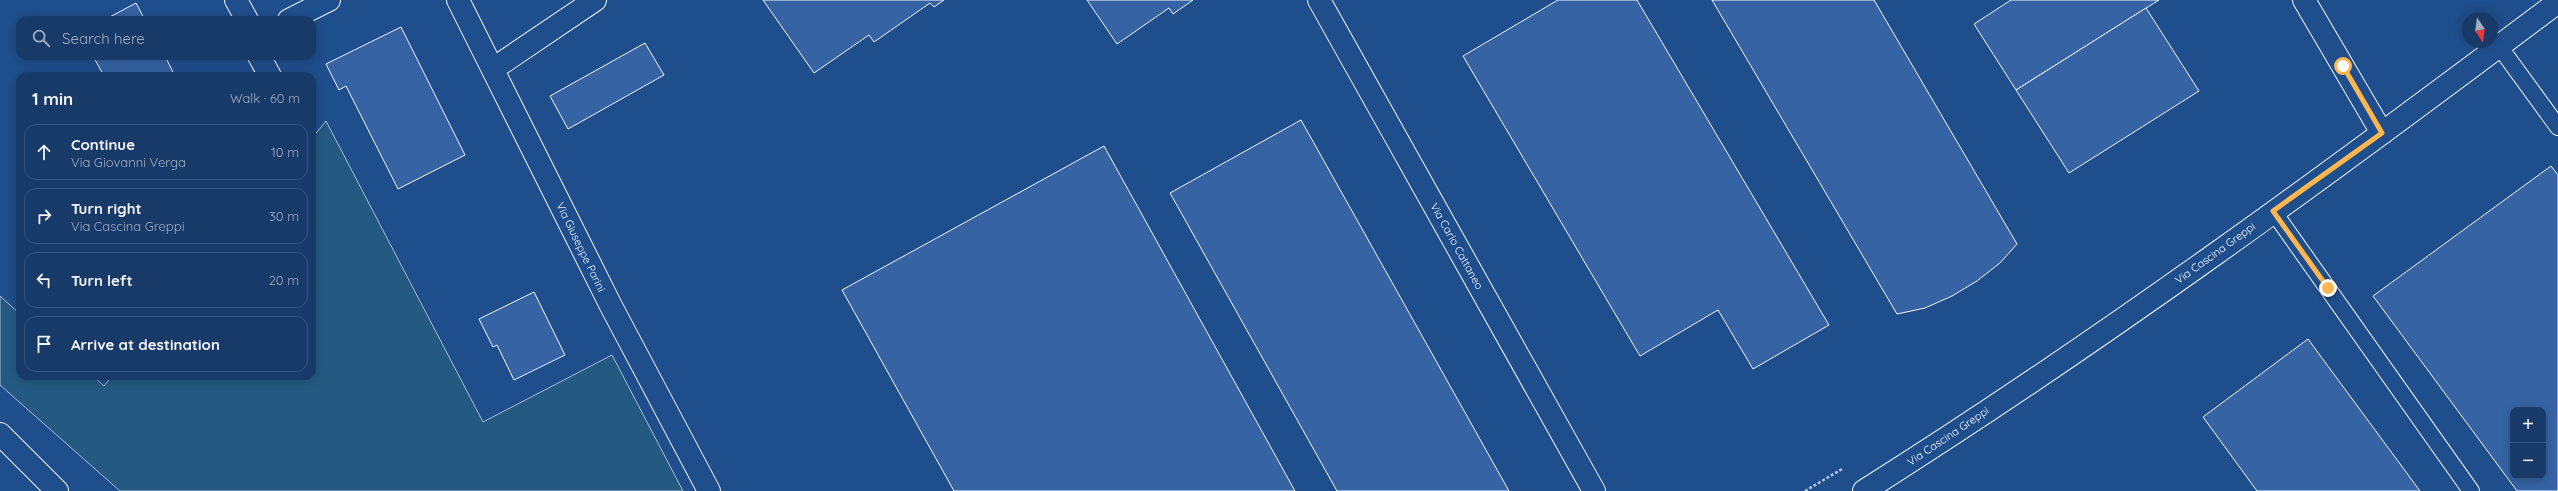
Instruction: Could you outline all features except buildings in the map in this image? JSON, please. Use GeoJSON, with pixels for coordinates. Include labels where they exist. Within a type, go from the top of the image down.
{"type":"FeatureCollection","features":[{"type":"Feature","properties":{"kind":"street"},"geometry":{"type":"LineString","coordinates":[[236,0],[245,16]]}},
{"type":"Feature","properties":{"kind":"street"},"geometry":{"type":"LineString","coordinates":[[298,16],[329,0]]}},
{"type":"Feature","properties":{"kind":"street","name":"Via Giuseppe Parini"},"geometry":{"type":"LineString","coordinates":[[458,0],[611,306],[709,491]]}},
{"type":"Feature","properties":{"kind":"street"},"geometry":{"type":"LineString","coordinates":[[493,69],[595,0]]}},
{"type":"Feature","properties":{"kind":"street","name":"Via Carlo Cattaneo"},"geometry":{"type":"LineString","coordinates":[[1320,0],[1594,491]]}},
{"type":"Feature","properties":{"kind":"street"},"geometry":{"type":"LineString","coordinates":[[2304,0],[2382,133]]}},
{"type":"Feature","properties":{"kind":"street","name":"Via Cascina Greppi"},"geometry":{"type":"LineString","coordinates":[[1864,491],[2118,323],[2382,133],[2558,2]]}},
{"type":"Feature","properties":{"kind":"street"},"geometry":{"type":"LineString","coordinates":[[261,60],[268,72]]}},
{"type":"Feature","properties":{"kind":"street"},"geometry":{"type":"LineString","coordinates":[[0,434],[57,491]]}},
{"type":"Feature","properties":{"kind":"lane"},"geometry":{"type":"LineString","coordinates":[[2499,46],[2558,127]]}},
{"type":"Feature","properties":{"kind":"lane"},"geometry":{"type":"LineString","coordinates":[[2273,211],[2471,491]]}},
{"type":"Feature","properties":{"kind":"shaded area"},"geometry":{"type":"Polygon","coordinates":[[[326,121],[483,422],[612,355],[683,491],[120,491],[0,385],[0,296],[16,310],[16,380],[97,380],[104,386],[109,380],[316,380],[316,133],[326,121]]]}},
{"type":"Feature","properties":{"kind":"route"},"geometry":{"type":"LineString","coordinates":[[2328,288],[2273,211],[2382,133],[2343,66]]}}]}
